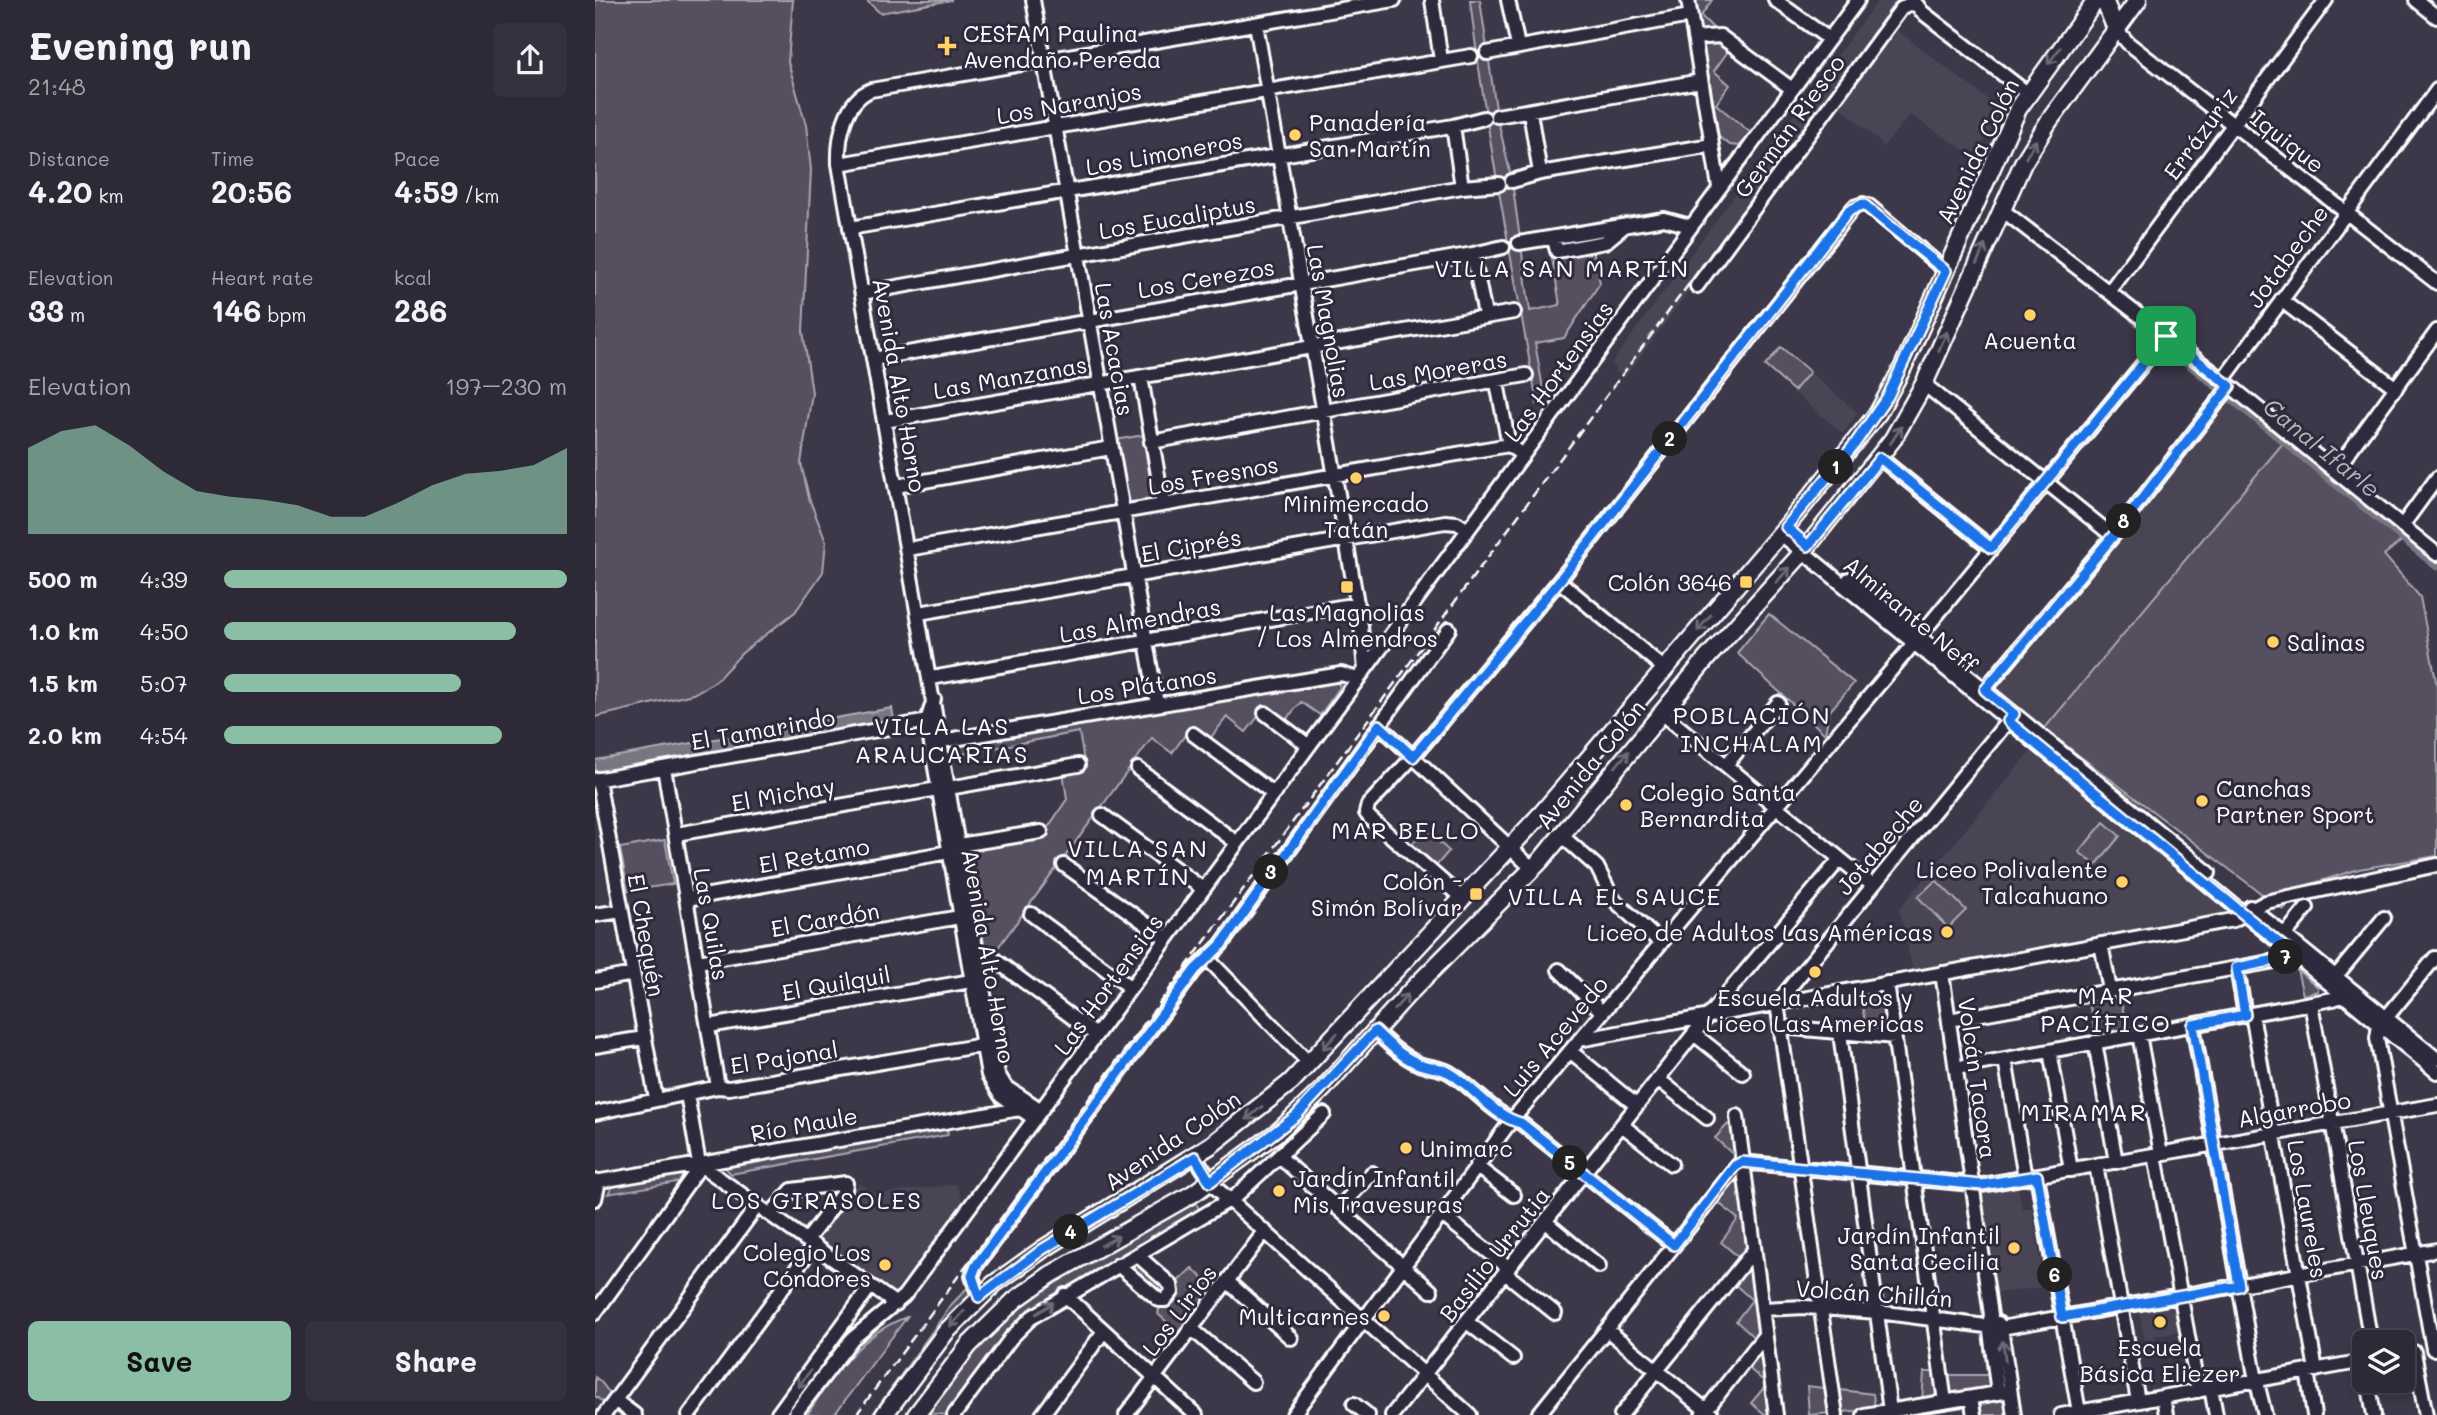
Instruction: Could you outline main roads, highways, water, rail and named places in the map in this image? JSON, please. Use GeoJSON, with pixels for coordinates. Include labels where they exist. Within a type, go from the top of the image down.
{"type":"FeatureCollection","features":[{"type":"Feature","properties":{"kind":"main road","name":"Avenida Colón"},"geometry":{"type":"LineString","coordinates":[[915,1415],[979,1333],[1015,1300],[1059,1270],[1210,1182],[1296,1116],[1533,869],[1662,713],[1806,549],[1880,458],[1924,384],[2001,209],[2040,134],[2138,0]]}},
{"type":"Feature","properties":{"kind":"main road","name":"Avenida Colón"},"geometry":{"type":"LineString","coordinates":[[884,1415],[946,1332],[979,1297],[1043,1249],[1195,1157],[1270,1100],[1309,1063],[1511,849],[1783,530],[1854,445],[1883,404],[1903,367],[2027,93],[2099,2]]}},
{"type":"Feature","properties":{"kind":"main road"},"geometry":{"type":"LineString","coordinates":[[2099,2],[2116,29]]}},
{"type":"Feature","properties":{"kind":"waterway","name":"Canal Ifarle"},"geometry":{"type":"LineString","coordinates":[[2133,318],[2437,566]]}},
{"type":"Feature","properties":{"kind":"railway"},"geometry":{"type":"LineString","coordinates":[[856,1415],[1898,0]]}},
{"type":"Feature","properties":{"kind":"place","name":"CESFAM Paulina Avendaño Pereda"},"geometry":{"type":"Point","coordinates":[947,46]}},
{"type":"Feature","properties":{"kind":"place","name":"Panadería San Martín"},"geometry":{"type":"Point","coordinates":[1295,135]}},
{"type":"Feature","properties":{"kind":"place","name":"Acuenta"},"geometry":{"type":"Point","coordinates":[2030,315]}},
{"type":"Feature","properties":{"kind":"place","name":"Minimercado Tatán"},"geometry":{"type":"Point","coordinates":[1356,478]}},
{"type":"Feature","properties":{"kind":"place","name":"Colón 3646"},"geometry":{"type":"Point","coordinates":[1746,582]}},
{"type":"Feature","properties":{"kind":"place","name":"Las Magnolias / Los Almendros"},"geometry":{"type":"Point","coordinates":[1347,587]}},
{"type":"Feature","properties":{"kind":"place","name":"Salinas"},"geometry":{"type":"Point","coordinates":[2273,642]}},
{"type":"Feature","properties":{"kind":"place","name":"Canchas Partner Sport"},"geometry":{"type":"Point","coordinates":[2202,801]}},
{"type":"Feature","properties":{"kind":"place","name":"Colegio Santa Bernardita"},"geometry":{"type":"Point","coordinates":[1626,805]}},
{"type":"Feature","properties":{"kind":"place","name":"Liceo Polivalente Talcahuano"},"geometry":{"type":"Point","coordinates":[2122,882]}},
{"type":"Feature","properties":{"kind":"place","name":"Colón - Simón Bolívar"},"geometry":{"type":"Point","coordinates":[1476,894]}},
{"type":"Feature","properties":{"kind":"place","name":"Liceo de Adultos Las Américas"},"geometry":{"type":"Point","coordinates":[1947,932]}},
{"type":"Feature","properties":{"kind":"place","name":"Escuela Adultos y Liceo Las Americas"},"geometry":{"type":"Point","coordinates":[1815,972]}},
{"type":"Feature","properties":{"kind":"place","name":"Unimarc"},"geometry":{"type":"Point","coordinates":[1406,1148]}},
{"type":"Feature","properties":{"kind":"place","name":"Jardín Infantil Mis Travesuras"},"geometry":{"type":"Point","coordinates":[1279,1191]}},
{"type":"Feature","properties":{"kind":"place","name":"Jardín Infantil Santa Cecilia"},"geometry":{"type":"Point","coordinates":[2014,1248]}},
{"type":"Feature","properties":{"kind":"place","name":"Colegio Los Cóndores"},"geometry":{"type":"Point","coordinates":[885,1265]}},
{"type":"Feature","properties":{"kind":"place","name":"Multicarnes"},"geometry":{"type":"Point","coordinates":[1384,1316]}},
{"type":"Feature","properties":{"kind":"place","name":"Escuela Básica Eliezer"},"geometry":{"type":"Point","coordinates":[2160,1322]}},
{"type":"Feature","properties":{"kind":"district","name":"VILLA SAN MARTÍN"},"geometry":{"type":"Point","coordinates":[1562,267]}},
{"type":"Feature","properties":{"kind":"district","name":"POBLACIÓN INCHALAM"},"geometry":{"type":"Point","coordinates":[1752,728]}},
{"type":"Feature","properties":{"kind":"district","name":"VILLA LAS ARAUCARIAS"},"geometry":{"type":"Point","coordinates":[942,739]}},
{"type":"Feature","properties":{"kind":"district","name":"MAR BELLO"},"geometry":{"type":"Point","coordinates":[1406,829]}},
{"type":"Feature","properties":{"kind":"district","name":"VILLA SAN MARTÍN"},"geometry":{"type":"Point","coordinates":[1138,861]}},
{"type":"Feature","properties":{"kind":"district","name":"VILLA EL SAUCE"},"geometry":{"type":"Point","coordinates":[1615,895]}},
{"type":"Feature","properties":{"kind":"district","name":"MAR PACÍFICO"},"geometry":{"type":"Point","coordinates":[2106,1008]}},
{"type":"Feature","properties":{"kind":"district","name":"MIRAMAR"},"geometry":{"type":"Point","coordinates":[2084,1111]}},
{"type":"Feature","properties":{"kind":"district","name":"LOS GIRASOLES"},"geometry":{"type":"Point","coordinates":[817,1199]}}]}
